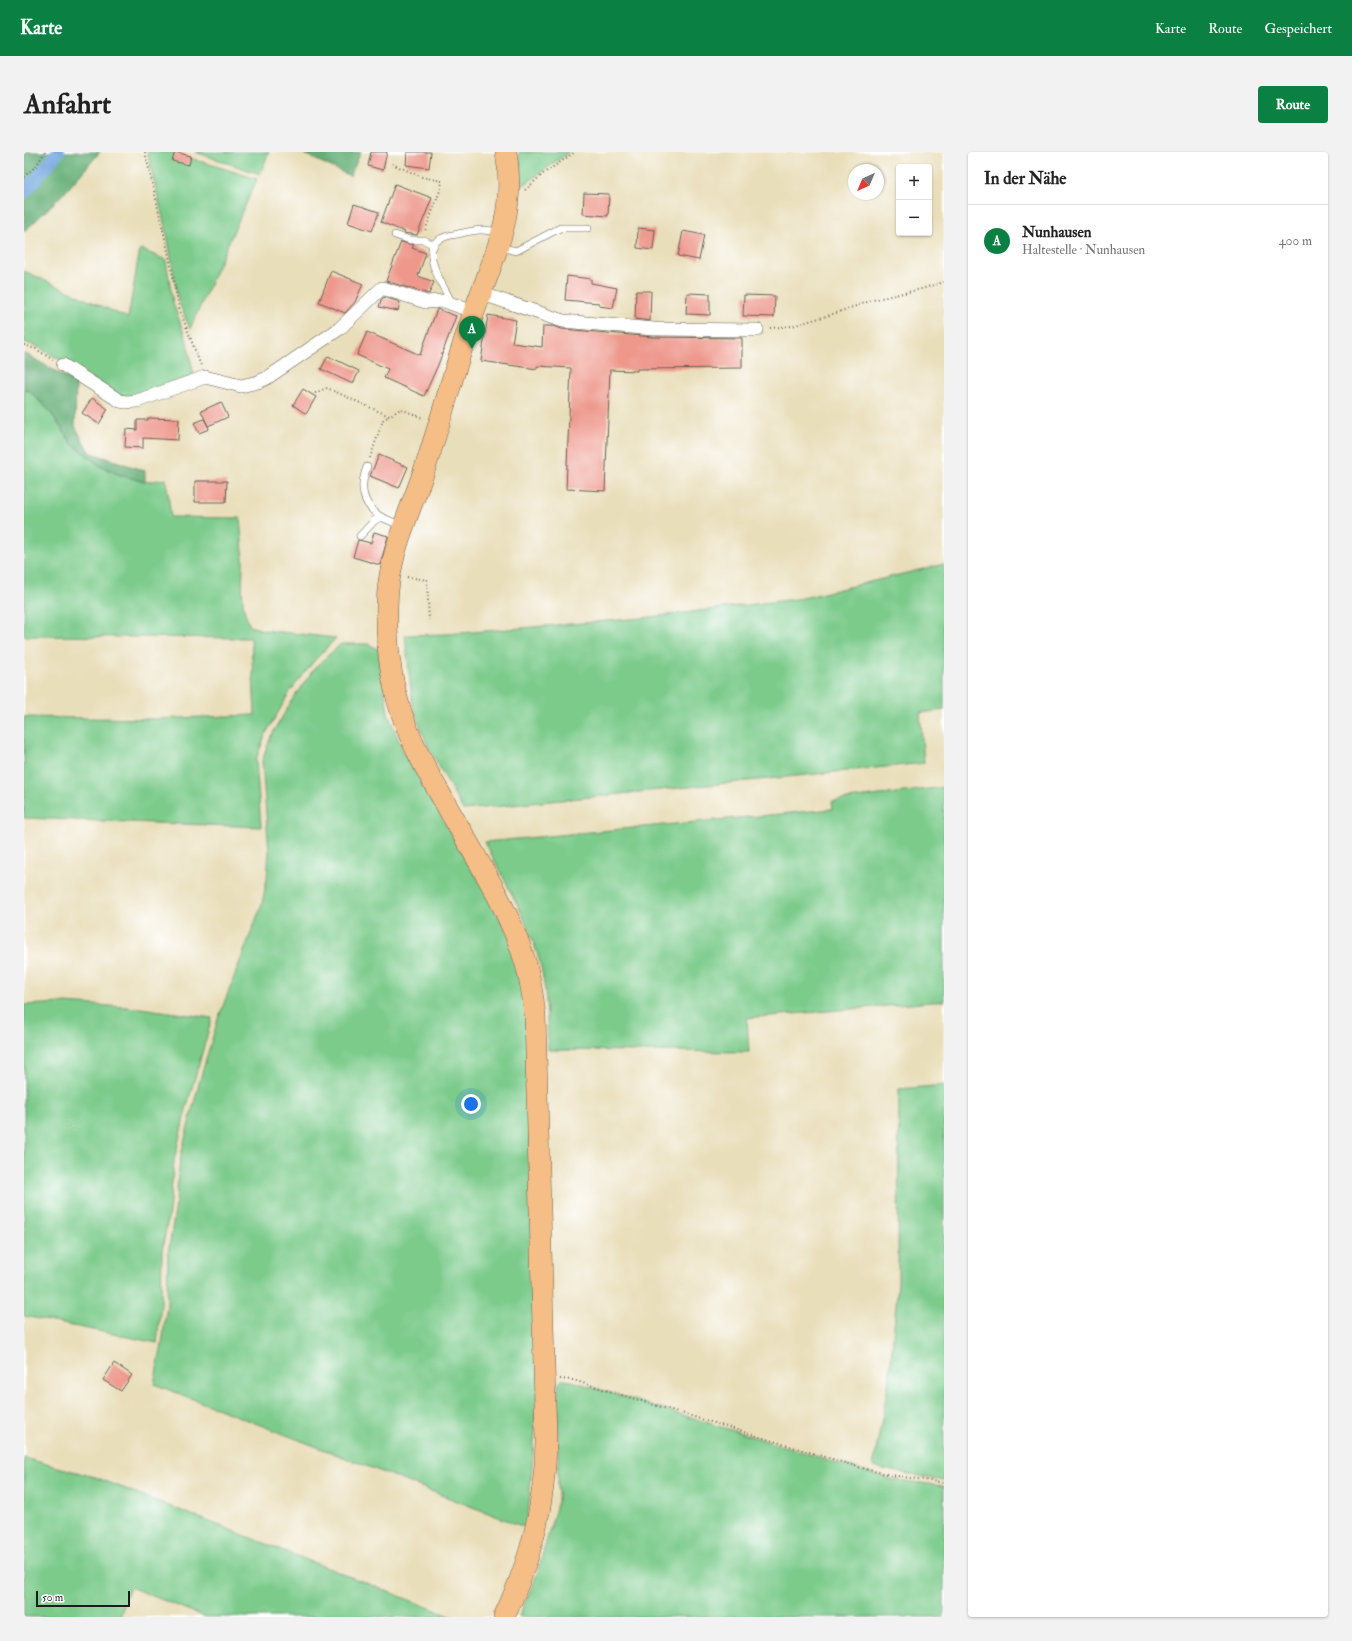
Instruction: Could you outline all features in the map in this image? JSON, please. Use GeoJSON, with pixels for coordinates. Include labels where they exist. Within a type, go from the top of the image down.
{"type":"FeatureCollection","features":[{"type":"Feature","properties":{"kind":"main road"},"geometry":{"type":"LineString","coordinates":[[504,1617],[529,1552],[537,1525],[542,1498],[546,1457],[537,1040],[532,989],[516,936],[500,901],[420,756],[405,723],[392,677],[387,628],[387,605],[394,552],[425,468],[477,303],[500,240],[508,208],[508,170],[506,152]]}},
{"type":"Feature","properties":{"kind":"street"},"geometry":{"type":"LineString","coordinates":[[63,365],[104,392],[126,402],[142,400],[205,377],[241,386],[258,382],[268,378],[339,329],[382,288],[426,302],[444,301],[452,303],[477,303],[563,321],[654,329],[757,330]]}},
{"type":"Feature","properties":{"kind":"lane"},"geometry":{"type":"LineString","coordinates":[[452,303],[432,261],[431,252],[434,245],[445,237],[472,230],[487,229],[516,251],[560,228],[588,228]]}},
{"type":"Feature","properties":{"kind":"lane"},"geometry":{"type":"LineString","coordinates":[[395,235],[410,240],[424,240],[434,245]]}},
{"type":"Feature","properties":{"kind":"lane"},"geometry":{"type":"LineString","coordinates":[[367,467],[363,481],[363,496],[370,508],[381,517],[403,526]]}},
{"type":"Feature","properties":{"kind":"lane"},"geometry":{"type":"LineString","coordinates":[[360,536],[375,520],[381,517]]}},
{"type":"Feature","properties":{"kind":"path"},"geometry":{"type":"LineString","coordinates":[[24,177],[36,166],[45,152]]}},
{"type":"Feature","properties":{"kind":"path"},"geometry":{"type":"LineString","coordinates":[[144,152],[166,243],[179,308],[205,377]]}},
{"type":"Feature","properties":{"kind":"path"},"geometry":{"type":"LineString","coordinates":[[508,208],[527,187],[575,152]]}},
{"type":"Feature","properties":{"kind":"path"},"geometry":{"type":"LineString","coordinates":[[392,164],[422,177],[442,180],[441,188],[424,234],[424,240]]}},
{"type":"Feature","properties":{"kind":"path"},"geometry":{"type":"LineString","coordinates":[[757,330],[792,326],[873,300],[921,290],[944,282]]}},
{"type":"Feature","properties":{"kind":"path"},"geometry":{"type":"LineString","coordinates":[[24,345],[36,349],[63,365]]}},
{"type":"Feature","properties":{"kind":"path"},"geometry":{"type":"LineString","coordinates":[[315,393],[327,388],[389,416]]}},
{"type":"Feature","properties":{"kind":"path"},"geometry":{"type":"LineString","coordinates":[[367,467],[383,420],[401,409],[439,425]]}},
{"type":"Feature","properties":{"kind":"path"},"geometry":{"type":"LineString","coordinates":[[390,575],[427,580],[429,620]]}},
{"type":"Feature","properties":{"kind":"path"},"geometry":{"type":"LineString","coordinates":[[545,1379],[572,1380],[865,1469],[891,1475],[944,1483]]}},
{"type":"Feature","properties":{"kind":"green space"},"geometry":{"type":"Polygon","coordinates":[[[24,152],[100,152],[66,191],[24,232],[24,152]]]}},
{"type":"Feature","properties":{"kind":"green space"},"geometry":{"type":"Polygon","coordinates":[[[147,152],[171,152],[257,179],[190,329],[178,300],[168,239],[147,152]]]}},
{"type":"Feature","properties":{"kind":"green space"},"geometry":{"type":"Polygon","coordinates":[[[195,152],[269,152],[260,174],[195,152]]]}},
{"type":"Feature","properties":{"kind":"green space"},"geometry":{"type":"Polygon","coordinates":[[[306,152],[361,152],[350,176],[306,155],[306,152]]]}},
{"type":"Feature","properties":{"kind":"green space"},"geometry":{"type":"Polygon","coordinates":[[[519,152],[569,152],[521,187],[519,152]]]}},
{"type":"Feature","properties":{"kind":"green space"},"geometry":{"type":"Polygon","coordinates":[[[140,249],[166,260],[173,303],[187,342],[194,376],[135,397],[124,398],[38,347],[24,342],[24,271],[128,318],[140,249]]]}},
{"type":"Feature","properties":{"kind":"green space"},"geometry":{"type":"Polygon","coordinates":[[[24,353],[76,383],[75,426],[89,452],[145,471],[145,482],[120,475],[100,466],[72,444],[49,410],[28,390],[24,389],[24,353]]]}},
{"type":"Feature","properties":{"kind":"green space"},"geometry":{"type":"Polygon","coordinates":[[[24,389],[28,390],[49,410],[72,444],[145,482],[166,479],[171,517],[240,518],[243,552],[242,590],[246,617],[250,626],[263,630],[336,638],[315,660],[291,690],[265,735],[256,760],[261,827],[24,818],[24,717],[152,719],[255,715],[251,638],[24,636],[24,389]]]}},
{"type":"Feature","properties":{"kind":"green space"},"geometry":{"type":"Polygon","coordinates":[[[944,564],[944,710],[920,713],[924,763],[463,810],[428,746],[413,708],[405,635],[448,634],[643,618],[803,598],[944,564]]]}},
{"type":"Feature","properties":{"kind":"green space"},"geometry":{"type":"Polygon","coordinates":[[[341,644],[368,644],[378,649],[388,712],[404,754],[493,905],[510,939],[525,996],[539,1380],[527,1528],[154,1384],[162,1344],[167,1304],[168,1253],[175,1212],[180,1159],[199,1083],[218,1019],[262,904],[267,878],[269,852],[262,761],[271,736],[296,694],[317,665],[341,644]]]}},
{"type":"Feature","properties":{"kind":"green space"},"geometry":{"type":"Polygon","coordinates":[[[944,787],[944,1001],[747,1018],[749,1052],[548,1050],[545,992],[539,959],[522,914],[485,842],[833,809],[832,801],[944,787]]]}},
{"type":"Feature","properties":{"kind":"green space"},"geometry":{"type":"Polygon","coordinates":[[[64,1003],[140,1008],[212,1018],[186,1109],[174,1161],[169,1212],[162,1251],[161,1303],[157,1343],[24,1316],[24,1005],[64,1003]]]}},
{"type":"Feature","properties":{"kind":"green space"},"geometry":{"type":"Polygon","coordinates":[[[944,1085],[944,1481],[873,1467],[889,1381],[898,1283],[899,1089],[944,1085]]]}},
{"type":"Feature","properties":{"kind":"green space"},"geometry":{"type":"Polygon","coordinates":[[[562,1380],[572,1381],[890,1479],[944,1486],[944,1617],[519,1617],[537,1574],[558,1501],[558,1384],[562,1380]]]}},
{"type":"Feature","properties":{"kind":"green space"},"geometry":{"type":"Polygon","coordinates":[[[24,1458],[95,1477],[453,1617],[205,1617],[130,1587],[120,1617],[24,1617],[24,1458]]]}},
{"type":"Feature","properties":{"kind":"building"},"geometry":{"type":"Polygon","coordinates":[[[175,152],[191,156],[189,165],[172,161],[175,152]]]}},
{"type":"Feature","properties":{"kind":"building"},"geometry":{"type":"Polygon","coordinates":[[[371,152],[387,152],[383,170],[368,166],[371,152]]]}},
{"type":"Feature","properties":{"kind":"building"},"geometry":{"type":"Polygon","coordinates":[[[407,152],[431,152],[429,168],[406,165],[407,152]]]}},
{"type":"Feature","properties":{"kind":"building"},"geometry":{"type":"Polygon","coordinates":[[[395,184],[432,198],[417,235],[404,233],[405,232],[381,222],[395,184]]]}},
{"type":"Feature","properties":{"kind":"building"},"geometry":{"type":"Polygon","coordinates":[[[584,193],[609,194],[608,216],[583,214],[584,193]]]}},
{"type":"Feature","properties":{"kind":"building"},"geometry":{"type":"Polygon","coordinates":[[[354,204],[379,212],[372,231],[348,223],[354,204]]]}},
{"type":"Feature","properties":{"kind":"building"},"geometry":{"type":"Polygon","coordinates":[[[638,228],[655,230],[653,250],[637,248],[638,228]]]}},
{"type":"Feature","properties":{"kind":"building"},"geometry":{"type":"Polygon","coordinates":[[[683,231],[704,235],[699,260],[678,256],[683,231]]]}},
{"type":"Feature","properties":{"kind":"building"},"geometry":{"type":"Polygon","coordinates":[[[401,242],[414,245],[412,248],[426,253],[418,276],[434,282],[429,294],[386,281],[401,242]]]}},
{"type":"Feature","properties":{"kind":"building"},"geometry":{"type":"Polygon","coordinates":[[[331,271],[363,284],[355,302],[345,313],[319,302],[331,271]]]}},
{"type":"Feature","properties":{"kind":"building"},"geometry":{"type":"Polygon","coordinates":[[[567,276],[591,279],[591,283],[617,288],[613,308],[599,306],[599,303],[565,300],[567,276]]]}},
{"type":"Feature","properties":{"kind":"building"},"geometry":{"type":"Polygon","coordinates":[[[636,291],[651,291],[650,321],[635,319],[636,291]]]}},
{"type":"Feature","properties":{"kind":"building"},"geometry":{"type":"Polygon","coordinates":[[[687,293],[710,294],[710,315],[686,314],[687,293]]]}},
{"type":"Feature","properties":{"kind":"building"},"geometry":{"type":"Polygon","coordinates":[[[744,295],[775,296],[774,317],[743,316],[744,295]]]}},
{"type":"Feature","properties":{"kind":"building"},"geometry":{"type":"Polygon","coordinates":[[[384,297],[400,302],[398,311],[379,307],[381,300],[384,297]]]}},
{"type":"Feature","properties":{"kind":"building"},"geometry":{"type":"Polygon","coordinates":[[[437,309],[456,316],[438,365],[424,396],[384,378],[388,369],[357,355],[367,332],[420,355],[437,309]]]}},
{"type":"Feature","properties":{"kind":"building"},"geometry":{"type":"Polygon","coordinates":[[[488,315],[516,320],[512,343],[542,347],[543,326],[653,337],[742,338],[742,368],[637,369],[637,371],[610,370],[605,491],[566,489],[571,368],[537,366],[537,369],[481,361],[488,315]]]}},
{"type":"Feature","properties":{"kind":"building"},"geometry":{"type":"Polygon","coordinates":[[[328,356],[359,371],[353,384],[321,369],[328,356]]]}},
{"type":"Feature","properties":{"kind":"building"},"geometry":{"type":"Polygon","coordinates":[[[303,389],[316,397],[306,414],[293,405],[303,389]]]}},
{"type":"Feature","properties":{"kind":"building"},"geometry":{"type":"Polygon","coordinates":[[[92,398],[108,409],[99,424],[82,413],[92,398]]]}},
{"type":"Feature","properties":{"kind":"building"},"geometry":{"type":"Polygon","coordinates":[[[221,402],[228,417],[208,426],[201,411],[221,402]]]}},
{"type":"Feature","properties":{"kind":"building"},"geometry":{"type":"Polygon","coordinates":[[[148,418],[179,419],[178,440],[143,438],[143,448],[125,447],[126,429],[137,430],[137,420],[148,420],[148,418]]]}},
{"type":"Feature","properties":{"kind":"building"},"geometry":{"type":"Polygon","coordinates":[[[204,419],[209,429],[199,433],[194,423],[204,419]]]}},
{"type":"Feature","properties":{"kind":"building"},"geometry":{"type":"Polygon","coordinates":[[[379,455],[408,467],[399,488],[370,476],[379,455]]]}},
{"type":"Feature","properties":{"kind":"building"},"geometry":{"type":"Polygon","coordinates":[[[195,481],[227,481],[226,502],[195,502],[195,481]]]}},
{"type":"Feature","properties":{"kind":"building"},"geometry":{"type":"Polygon","coordinates":[[[374,532],[388,536],[380,565],[353,557],[358,540],[371,543],[374,532]]]}},
{"type":"Feature","properties":{"kind":"building"},"geometry":{"type":"Polygon","coordinates":[[[114,1363],[132,1375],[121,1391],[103,1380],[114,1363]]]}},
{"type":"Feature","properties":{"kind":"waterway"},"geometry":{"type":"LineString","coordinates":[[24,193],[58,152]]}},
{"type":"Feature","properties":{"kind":"place","name":"Nunhausen"},"geometry":{"type":"Point","coordinates":[472,349]}}]}
